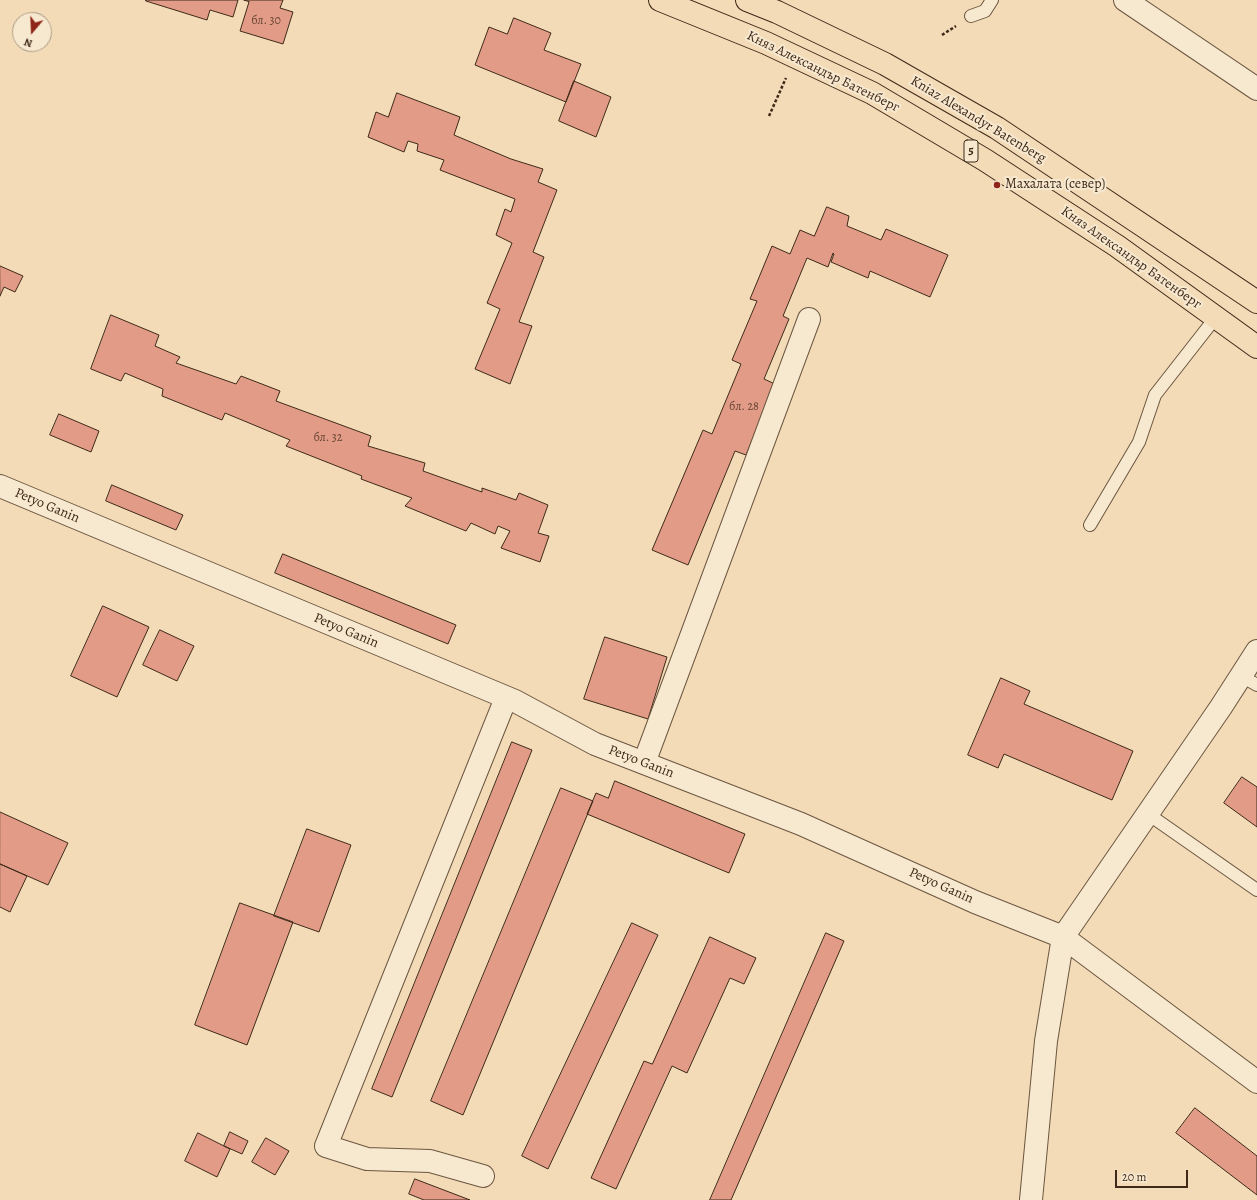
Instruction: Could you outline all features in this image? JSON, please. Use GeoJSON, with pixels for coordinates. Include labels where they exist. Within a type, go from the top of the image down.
{"type":"FeatureCollection","features":[{"type":"Feature","properties":{"kind":"main road","name":"Княз Александър Батенберг"},"geometry":{"type":"LineString","coordinates":[[660,0],[766,43],[872,93],[985,160],[1117,246],[1257,347]]}},
{"type":"Feature","properties":{"kind":"main road","name":"Kniaz Alexandyr Batenberg"},"geometry":{"type":"LineString","coordinates":[[747,0],[777,12],[885,64],[997,128],[1257,302]]}},
{"type":"Feature","properties":{"kind":"street"},"geometry":{"type":"LineString","coordinates":[[1125,0],[1257,89]]}},
{"type":"Feature","properties":{"kind":"street"},"geometry":{"type":"LineString","coordinates":[[644,763],[809,319]]}},
{"type":"Feature","properties":{"kind":"street","name":"Petyo Ganin"},"geometry":{"type":"LineString","coordinates":[[0,486],[515,701],[595,744],[801,824],[975,902],[1063,937],[1257,1082]]}},
{"type":"Feature","properties":{"kind":"street"},"geometry":{"type":"LineString","coordinates":[[1031,1200],[1046,1041],[1063,937],[1148,814],[1249,680],[1257,651]]}},
{"type":"Feature","properties":{"kind":"street"},"geometry":{"type":"LineString","coordinates":[[483,1176],[430,1161],[367,1160],[326,1146],[506,698]]}},
{"type":"Feature","properties":{"kind":"lane"},"geometry":{"type":"LineString","coordinates":[[971,16],[985,11],[992,0]]}},
{"type":"Feature","properties":{"kind":"lane"},"geometry":{"type":"LineString","coordinates":[[1090,524],[1139,442],[1155,395],[1216,317]]}},
{"type":"Feature","properties":{"kind":"lane"},"geometry":{"type":"LineString","coordinates":[[1148,814],[1257,890]]}},
{"type":"Feature","properties":{"kind":"path"},"geometry":{"type":"LineString","coordinates":[[769,116],[786,77]]}},
{"type":"Feature","properties":{"kind":"building"},"geometry":{"type":"Polygon","coordinates":[[[146,0],[238,0],[233,17],[210,10],[207,20],[146,0]]]}},
{"type":"Feature","properties":{"kind":"building"},"geometry":{"type":"Polygon","coordinates":[[[244,0],[283,0],[280,8],[293,12],[283,44],[240,31],[249,2],[244,0]]]}},
{"type":"Feature","properties":{"kind":"building"},"geometry":{"type":"Polygon","coordinates":[[[514,18],[551,33],[544,50],[581,64],[566,102],[475,65],[489,27],[507,34],[514,18]]]}},
{"type":"Feature","properties":{"kind":"building"},"geometry":{"type":"Polygon","coordinates":[[[574,81],[611,97],[596,137],[559,121],[574,81]]]}},
{"type":"Feature","properties":{"kind":"building"},"geometry":{"type":"Polygon","coordinates":[[[397,93],[460,117],[454,135],[511,159],[543,169],[538,182],[557,190],[533,252],[544,257],[519,322],[532,326],[510,384],[475,369],[500,309],[487,303],[512,243],[496,235],[505,209],[511,212],[515,199],[440,170],[444,160],[417,151],[418,144],[408,141],[404,152],[368,137],[376,112],[388,117],[397,93]]]}},
{"type":"Feature","properties":{"kind":"building"},"geometry":{"type":"Polygon","coordinates":[[[827,207],[849,216],[847,226],[881,240],[886,229],[948,255],[930,297],[870,271],[868,278],[831,262],[833,253],[828,267],[807,258],[783,316],[789,319],[764,379],[775,384],[746,455],[735,451],[688,565],[652,550],[703,430],[712,434],[741,364],[732,360],[757,301],[750,299],[772,246],[790,254],[800,230],[814,236],[827,207]]]}},
{"type":"Feature","properties":{"kind":"building"},"geometry":{"type":"Polygon","coordinates":[[[0,266],[23,276],[15,292],[4,287],[0,296],[0,266]]]}},
{"type":"Feature","properties":{"kind":"building"},"geometry":{"type":"Polygon","coordinates":[[[111,315],[159,335],[155,346],[180,357],[176,363],[236,384],[241,376],[280,391],[276,401],[371,436],[368,446],[425,463],[423,471],[482,492],[482,488],[516,500],[519,493],[548,505],[538,533],[549,536],[540,562],[501,548],[510,531],[498,526],[495,534],[471,523],[466,531],[405,506],[412,498],[361,479],[362,476],[286,446],[290,440],[225,413],[222,420],[162,396],[163,389],[125,373],[121,381],[91,369],[111,315]]]}},
{"type":"Feature","properties":{"kind":"building"},"geometry":{"type":"Polygon","coordinates":[[[59,414],[99,431],[91,452],[50,435],[59,414]]]}},
{"type":"Feature","properties":{"kind":"building"},"geometry":{"type":"Polygon","coordinates":[[[112,485],[183,515],[176,530],[106,501],[112,485]]]}},
{"type":"Feature","properties":{"kind":"building"},"geometry":{"type":"Polygon","coordinates":[[[283,554],[456,625],[448,644],[275,573],[283,554]]]}},
{"type":"Feature","properties":{"kind":"building"},"geometry":{"type":"Polygon","coordinates":[[[103,606],[149,627],[117,697],[71,676],[103,606]]]}},
{"type":"Feature","properties":{"kind":"building"},"geometry":{"type":"Polygon","coordinates":[[[160,630],[194,646],[177,681],[143,665],[160,630]]]}},
{"type":"Feature","properties":{"kind":"building"},"geometry":{"type":"Polygon","coordinates":[[[605,637],[667,657],[648,719],[584,699],[605,637]]]}},
{"type":"Feature","properties":{"kind":"building"},"geometry":{"type":"Polygon","coordinates":[[[1001,678],[1030,691],[1024,704],[1133,751],[1112,800],[1004,754],[998,768],[968,755],[1001,678]]]}},
{"type":"Feature","properties":{"kind":"building"},"geometry":{"type":"Polygon","coordinates":[[[512,742],[532,750],[392,1097],[372,1089],[512,742]]]}},
{"type":"Feature","properties":{"kind":"building"},"geometry":{"type":"Polygon","coordinates":[[[1242,777],[1257,787],[1257,827],[1224,803],[1242,777]]]}},
{"type":"Feature","properties":{"kind":"building"},"geometry":{"type":"Polygon","coordinates":[[[615,781],[745,834],[729,873],[587,814],[596,793],[608,798],[615,781]]]}},
{"type":"Feature","properties":{"kind":"building"},"geometry":{"type":"Polygon","coordinates":[[[561,788],[593,801],[463,1115],[431,1101],[561,788]]]}},
{"type":"Feature","properties":{"kind":"building"},"geometry":{"type":"Polygon","coordinates":[[[0,812],[68,843],[48,885],[0,864],[0,812]]]}},
{"type":"Feature","properties":{"kind":"building"},"geometry":{"type":"Polygon","coordinates":[[[307,829],[351,845],[319,932],[274,916],[307,829]]]}},
{"type":"Feature","properties":{"kind":"building"},"geometry":{"type":"Polygon","coordinates":[[[0,864],[27,876],[10,912],[0,907],[0,864]]]}},
{"type":"Feature","properties":{"kind":"building"},"geometry":{"type":"Polygon","coordinates":[[[240,903],[293,922],[247,1045],[195,1025],[240,903]]]}},
{"type":"Feature","properties":{"kind":"building"},"geometry":{"type":"Polygon","coordinates":[[[632,923],[658,935],[548,1169],[522,1156],[632,923]]]}},
{"type":"Feature","properties":{"kind":"building"},"geometry":{"type":"Polygon","coordinates":[[[826,933],[844,941],[731,1200],[710,1200],[826,933]]]}},
{"type":"Feature","properties":{"kind":"building"},"geometry":{"type":"Polygon","coordinates":[[[710,937],[756,958],[744,984],[730,978],[687,1073],[672,1066],[616,1189],[591,1178],[644,1061],[652,1064],[710,937]]]}},
{"type":"Feature","properties":{"kind":"building"},"geometry":{"type":"Polygon","coordinates":[[[1195,1108],[1257,1156],[1257,1195],[1176,1133],[1195,1108]]]}},
{"type":"Feature","properties":{"kind":"building"},"geometry":{"type":"Polygon","coordinates":[[[230,1132],[248,1141],[242,1154],[224,1146],[230,1132]]]}},
{"type":"Feature","properties":{"kind":"building"},"geometry":{"type":"Polygon","coordinates":[[[198,1133],[230,1149],[217,1177],[185,1161],[198,1133]]]}},
{"type":"Feature","properties":{"kind":"building"},"geometry":{"type":"Polygon","coordinates":[[[266,1138],[289,1151],[275,1175],[252,1162],[266,1138]]]}},
{"type":"Feature","properties":{"kind":"building"},"geometry":{"type":"Polygon","coordinates":[[[415,1179],[470,1200],[424,1200],[409,1194],[415,1179]]]}},
{"type":"Feature","properties":{"kind":"place","name":"Махалата (север)"},"geometry":{"type":"Point","coordinates":[997,185]}}]}
